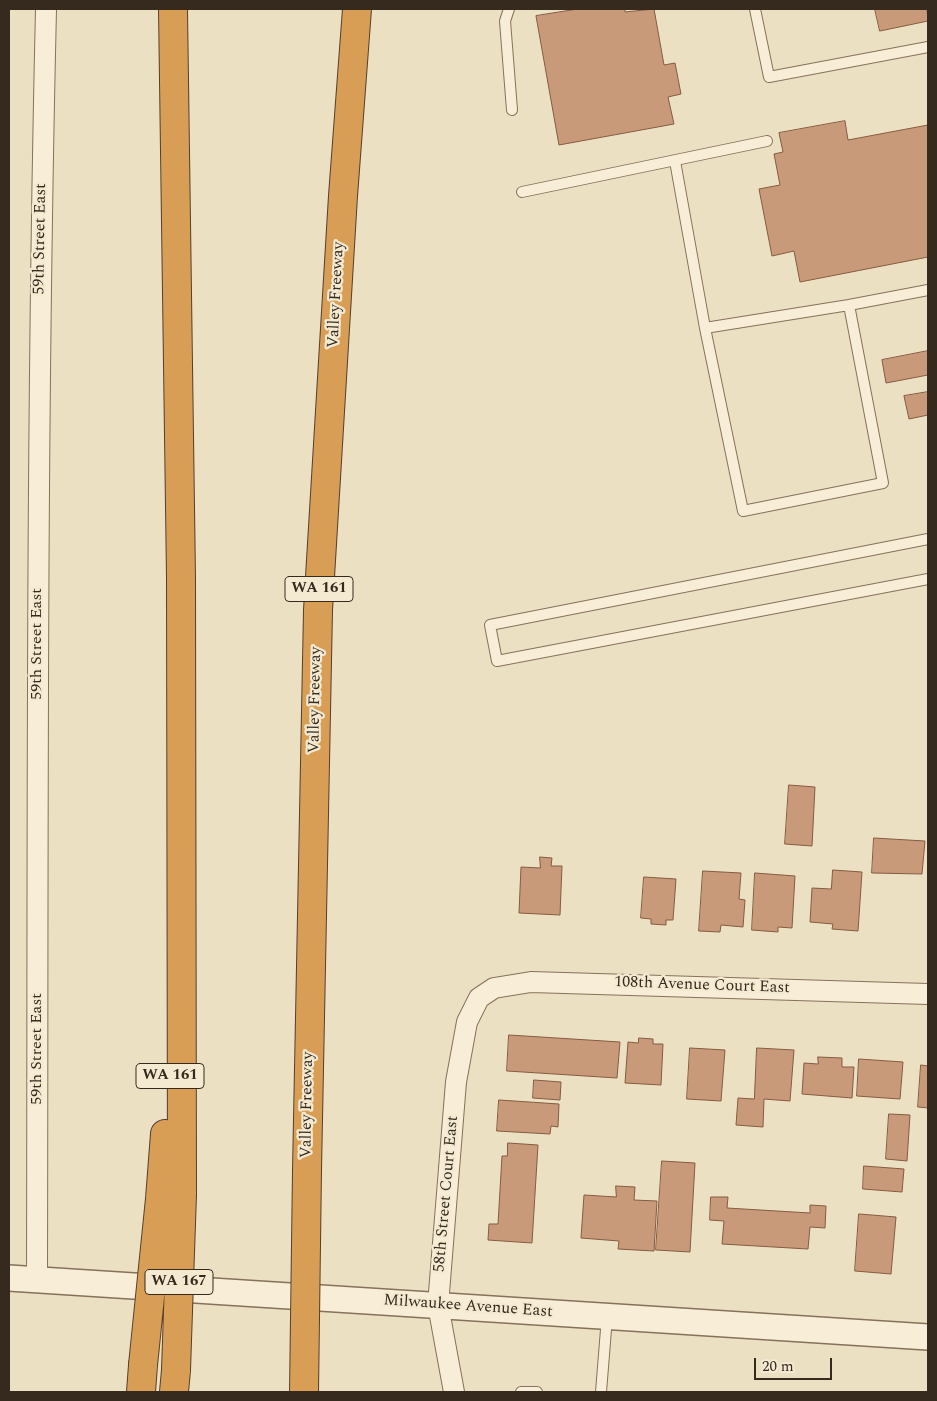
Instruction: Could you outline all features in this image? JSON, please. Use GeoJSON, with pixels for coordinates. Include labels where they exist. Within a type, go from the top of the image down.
{"type":"FeatureCollection","features":[{"type":"Feature","properties":{"kind":"highway","name":"WA 167"},"geometry":{"type":"LineString","coordinates":[[173,9],[181,578],[180,953],[171,1196],[175,1381]]}},
{"type":"Feature","properties":{"kind":"highway","name":"Valley Freeway"},"geometry":{"type":"LineString","coordinates":[[304,1392],[318,610],[343,196],[357,9]]}},
{"type":"Feature","properties":{"kind":"highway"},"geometry":{"type":"LineString","coordinates":[[141,1392],[171,1196]]}},
{"type":"Feature","properties":{"kind":"street","name":"59th Street East"},"geometry":{"type":"LineString","coordinates":[[37,1279],[38,565],[41,246],[46,9]]}},
{"type":"Feature","properties":{"kind":"street","name":"108th Avenue Court East"},"geometry":{"type":"LineString","coordinates":[[480,998],[494,988],[531,982],[928,994]]}},
{"type":"Feature","properties":{"kind":"street","name":"58th Street Court East"},"geometry":{"type":"LineString","coordinates":[[454,1392],[438,1306],[456,1082],[467,1022],[480,998]]}},
{"type":"Feature","properties":{"kind":"street","name":"Milwaukee Avenue East"},"geometry":{"type":"LineString","coordinates":[[9,1278],[928,1337]]}},
{"type":"Feature","properties":{"kind":"lane"},"geometry":{"type":"LineString","coordinates":[[509,9],[505,21],[512,110]]}},
{"type":"Feature","properties":{"kind":"lane"},"geometry":{"type":"LineString","coordinates":[[756,9],[769,77],[928,47]]}},
{"type":"Feature","properties":{"kind":"lane"},"geometry":{"type":"LineString","coordinates":[[522,192],[767,141]]}},
{"type":"Feature","properties":{"kind":"lane"},"geometry":{"type":"LineString","coordinates":[[676,161],[705,328],[743,511],[883,483],[849,305]]}},
{"type":"Feature","properties":{"kind":"lane"},"geometry":{"type":"LineString","coordinates":[[705,328],[849,305],[928,290]]}},
{"type":"Feature","properties":{"kind":"lane"},"geometry":{"type":"LineString","coordinates":[[928,539],[490,625],[497,661],[928,578]]}},
{"type":"Feature","properties":{"kind":"lane"},"geometry":{"type":"LineString","coordinates":[[601,1392],[607,1316]]}},
{"type":"Feature","properties":{"kind":"lane"},"geometry":{"type":"LineString","coordinates":[[522,1392],[537,1392]]}},
{"type":"Feature","properties":{"kind":"building"},"geometry":{"type":"Polygon","coordinates":[[[578,9],[625,9],[625,12],[654,9],[664,65],[675,63],[681,94],[668,97],[674,124],[559,145],[536,16],[578,9]]]}},
{"type":"Feature","properties":{"kind":"building"},"geometry":{"type":"Polygon","coordinates":[[[875,9],[927,9],[928,21],[880,31],[875,9]]]}},
{"type":"Feature","properties":{"kind":"building"},"geometry":{"type":"Polygon","coordinates":[[[845,121],[848,140],[928,125],[928,257],[800,282],[794,251],[772,256],[759,189],[780,185],[774,154],[783,152],[779,133],[845,121]]]}},
{"type":"Feature","properties":{"kind":"building"},"geometry":{"type":"Polygon","coordinates":[[[928,351],[928,375],[886,383],[882,360],[928,351]]]}},
{"type":"Feature","properties":{"kind":"building"},"geometry":{"type":"Polygon","coordinates":[[[928,392],[928,415],[909,419],[904,396],[928,392]]]}},
{"type":"Feature","properties":{"kind":"building"},"geometry":{"type":"Polygon","coordinates":[[[789,785],[815,787],[812,846],[785,844],[789,785]]]}},
{"type":"Feature","properties":{"kind":"building"},"geometry":{"type":"Polygon","coordinates":[[[874,838],[925,841],[922,874],[872,873],[874,838]]]}},
{"type":"Feature","properties":{"kind":"building"},"geometry":{"type":"Polygon","coordinates":[[[540,857],[552,858],[551,866],[562,866],[560,915],[519,913],[521,867],[540,868],[540,857]]]}},
{"type":"Feature","properties":{"kind":"building"},"geometry":{"type":"Polygon","coordinates":[[[833,870],[862,872],[858,931],[832,929],[833,924],[810,922],[812,888],[831,889],[833,870]]]}},
{"type":"Feature","properties":{"kind":"building"},"geometry":{"type":"Polygon","coordinates":[[[703,871],[741,873],[739,899],[745,900],[743,927],[721,925],[720,932],[699,931],[703,871]]]}},
{"type":"Feature","properties":{"kind":"building"},"geometry":{"type":"Polygon","coordinates":[[[755,873],[795,876],[792,928],[778,927],[778,932],[752,930],[755,873]]]}},
{"type":"Feature","properties":{"kind":"building"},"geometry":{"type":"Polygon","coordinates":[[[644,877],[676,879],[673,920],[666,920],[666,925],[651,924],[651,919],[641,918],[644,877]]]}},
{"type":"Feature","properties":{"kind":"building"},"geometry":{"type":"Polygon","coordinates":[[[509,1035],[620,1042],[617,1078],[507,1071],[509,1035]]]}},
{"type":"Feature","properties":{"kind":"building"},"geometry":{"type":"Polygon","coordinates":[[[639,1038],[653,1039],[653,1044],[663,1044],[661,1085],[625,1083],[628,1042],[638,1043],[639,1038]]]}},
{"type":"Feature","properties":{"kind":"building"},"geometry":{"type":"Polygon","coordinates":[[[690,1048],[725,1050],[721,1101],[687,1099],[690,1048]]]}},
{"type":"Feature","properties":{"kind":"building"},"geometry":{"type":"Polygon","coordinates":[[[757,1048],[794,1050],[790,1101],[764,1099],[763,1127],[736,1125],[738,1098],[754,1099],[757,1048]]]}},
{"type":"Feature","properties":{"kind":"building"},"geometry":{"type":"Polygon","coordinates":[[[818,1057],[842,1058],[842,1067],[854,1067],[852,1098],[802,1094],[804,1063],[818,1064],[818,1057]]]}},
{"type":"Feature","properties":{"kind":"building"},"geometry":{"type":"Polygon","coordinates":[[[859,1059],[903,1062],[900,1099],[857,1096],[859,1059]]]}},
{"type":"Feature","properties":{"kind":"building"},"geometry":{"type":"Polygon","coordinates":[[[921,1065],[928,1066],[928,1108],[918,1107],[921,1065]]]}},
{"type":"Feature","properties":{"kind":"building"},"geometry":{"type":"Polygon","coordinates":[[[534,1080],[561,1082],[560,1100],[533,1098],[534,1080]]]}},
{"type":"Feature","properties":{"kind":"building"},"geometry":{"type":"Polygon","coordinates":[[[499,1100],[559,1104],[558,1127],[551,1126],[550,1134],[497,1131],[499,1100]]]}},
{"type":"Feature","properties":{"kind":"building"},"geometry":{"type":"Polygon","coordinates":[[[889,1114],[910,1115],[907,1161],[886,1159],[889,1114]]]}},
{"type":"Feature","properties":{"kind":"building"},"geometry":{"type":"Polygon","coordinates":[[[508,1143],[538,1145],[532,1243],[488,1240],[489,1224],[498,1224],[502,1156],[507,1156],[508,1143]]]}},
{"type":"Feature","properties":{"kind":"building"},"geometry":{"type":"Polygon","coordinates":[[[662,1161],[695,1163],[690,1252],[656,1250],[662,1161]]]}},
{"type":"Feature","properties":{"kind":"building"},"geometry":{"type":"Polygon","coordinates":[[[864,1166],[904,1169],[902,1192],[863,1189],[864,1166]]]}},
{"type":"Feature","properties":{"kind":"building"},"geometry":{"type":"Polygon","coordinates":[[[616,1186],[635,1187],[634,1200],[657,1201],[654,1251],[618,1249],[619,1241],[581,1238],[584,1195],[616,1197],[616,1186]]]}},
{"type":"Feature","properties":{"kind":"building"},"geometry":{"type":"Polygon","coordinates":[[[711,1197],[728,1197],[727,1208],[810,1213],[810,1205],[826,1206],[825,1228],[810,1227],[808,1249],[722,1244],[724,1221],[710,1220],[711,1197]]]}},
{"type":"Feature","properties":{"kind":"building"},"geometry":{"type":"Polygon","coordinates":[[[859,1214],[896,1217],[891,1274],[855,1271],[859,1214]]]}}]}
